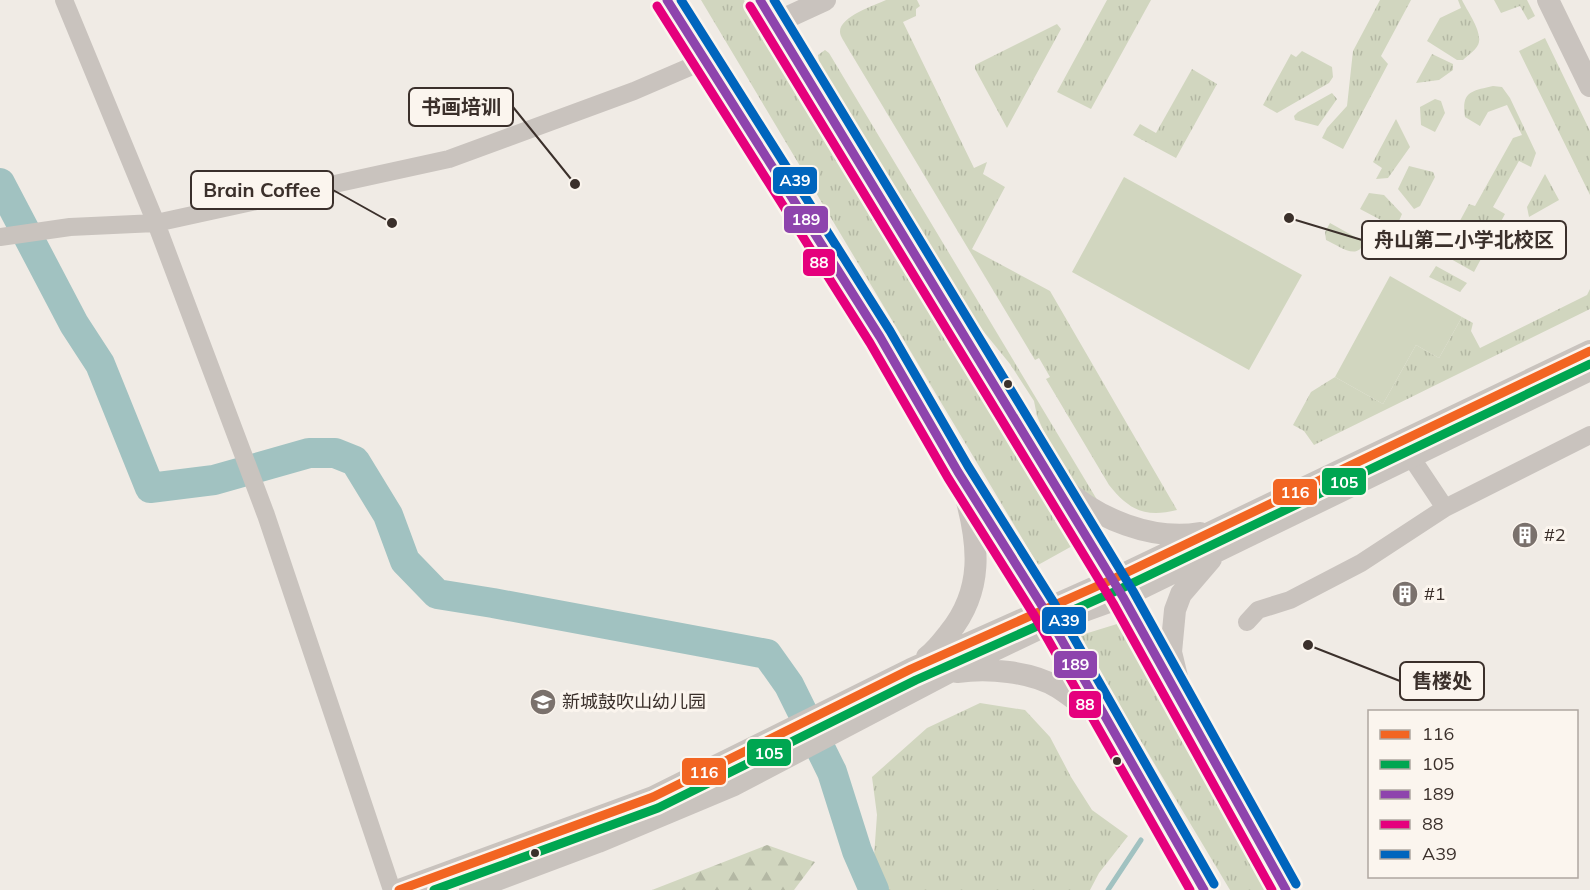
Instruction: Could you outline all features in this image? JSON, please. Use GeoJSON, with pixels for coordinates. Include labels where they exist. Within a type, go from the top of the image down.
{"type":"FeatureCollection","features":[{"type":"Feature","properties":{"kind":"street"},"geometry":{"type":"LineString","coordinates":[[64,0],[156,222],[266,515],[392,890]]}},
{"type":"Feature","properties":{"kind":"street"},"geometry":{"type":"LineString","coordinates":[[667,0],[880,337],[958,472],[1048,616],[1204,890]]}},
{"type":"Feature","properties":{"kind":"street"},"geometry":{"type":"LineString","coordinates":[[760,0],[1117,589],[1286,890]]}},
{"type":"Feature","properties":{"kind":"street"},"geometry":{"type":"LineString","coordinates":[[775,23],[825,0]]}},
{"type":"Feature","properties":{"kind":"street"},"geometry":{"type":"LineString","coordinates":[[1548,0],[1590,86]]}},
{"type":"Feature","properties":{"kind":"street"},"geometry":{"type":"LineString","coordinates":[[0,237],[70,227],[156,222],[449,159],[634,91],[706,60]]}},
{"type":"Feature","properties":{"kind":"street"},"geometry":{"type":"LineString","coordinates":[[911,669],[1117,589],[1590,351]]}},
{"type":"Feature","properties":{"kind":"street"},"geometry":{"type":"LineString","coordinates":[[1051,478],[1075,500],[1093,511],[1137,528],[1162,535],[1216,541],[1411,457],[1590,370]]}},
{"type":"Feature","properties":{"kind":"street"},"geometry":{"type":"LineString","coordinates":[[1248,622],[1258,610],[1290,600],[1361,563],[1445,508],[1590,435]]}},
{"type":"Feature","properties":{"kind":"street"},"geometry":{"type":"LineString","coordinates":[[1411,457],[1445,508]]}},
{"type":"Feature","properties":{"kind":"street"},"geometry":{"type":"LineString","coordinates":[[470,890],[598,842],[734,785],[789,755],[934,651],[966,610],[974,587],[976,563],[972,524],[958,472]]}},
{"type":"Feature","properties":{"kind":"street"},"geometry":{"type":"LineString","coordinates":[[1185,708],[1171,652],[1175,610],[1181,594],[1216,541]]}},
{"type":"Feature","properties":{"kind":"street"},"geometry":{"type":"LineString","coordinates":[[399,890],[653,798],[771,739],[947,673],[1048,616]]}},
{"type":"Feature","properties":{"kind":"street"},"geometry":{"type":"LineString","coordinates":[[947,673],[969,670],[1037,678],[1056,687],[1091,712],[1106,719]]}},
{"type":"Feature","properties":{"kind":"green space"},"geometry":{"type":"Polygon","coordinates":[[[701,0],[744,0],[1074,545],[1038,565],[701,0]]]}},
{"type":"Feature","properties":{"kind":"green space"},"geometry":{"type":"Polygon","coordinates":[[[886,0],[917,0],[920,6],[916,9],[916,16],[903,22],[974,168],[987,162],[983,174],[1005,187],[972,249],[1050,291],[1177,510],[1156,513],[1138,510],[1124,501],[1109,485],[1046,379],[1050,377],[1039,358],[1035,360],[842,38],[840,32],[845,21],[858,12],[886,0]]]}},
{"type":"Feature","properties":{"kind":"green space"},"geometry":{"type":"Polygon","coordinates":[[[1107,0],[1151,0],[1091,109],[1057,92],[1107,0]]]}},
{"type":"Feature","properties":{"kind":"green space"},"geometry":{"type":"Polygon","coordinates":[[[1380,0],[1411,0],[1381,56],[1388,64],[1343,149],[1322,138],[1327,128],[1347,106],[1353,51],[1380,0]]]}},
{"type":"Feature","properties":{"kind":"green space"},"geometry":{"type":"Polygon","coordinates":[[[1458,0],[1462,0],[1476,26],[1479,37],[1477,47],[1463,60],[1457,60],[1427,41],[1440,18],[1461,8],[1458,0]]]}},
{"type":"Feature","properties":{"kind":"green space"},"geometry":{"type":"Polygon","coordinates":[[[1494,0],[1527,0],[1535,16],[1528,20],[1520,6],[1501,13],[1494,0]]]}},
{"type":"Feature","properties":{"kind":"green space"},"geometry":{"type":"Polygon","coordinates":[[[1057,24],[1061,29],[1007,128],[975,69],[975,65],[1057,24]]]}},
{"type":"Feature","properties":{"kind":"green space"},"geometry":{"type":"Polygon","coordinates":[[[1545,38],[1590,131],[1590,195],[1519,51],[1545,38]]]}},
{"type":"Feature","properties":{"kind":"green space"},"geometry":{"type":"Polygon","coordinates":[[[825,50],[829,53],[1099,503],[1072,482],[1047,439],[1037,416],[1034,401],[1010,364],[971,316],[819,62],[818,55],[825,50]]]}},
{"type":"Feature","properties":{"kind":"green space"},"geometry":{"type":"Polygon","coordinates":[[[1302,51],[1332,67],[1333,77],[1329,83],[1277,113],[1263,105],[1291,54],[1296,57],[1302,51]]]}},
{"type":"Feature","properties":{"kind":"green space"},"geometry":{"type":"Polygon","coordinates":[[[1432,54],[1453,64],[1453,70],[1439,80],[1416,83],[1432,54]]]}},
{"type":"Feature","properties":{"kind":"green space"},"geometry":{"type":"Polygon","coordinates":[[[1192,69],[1217,84],[1176,158],[1133,135],[1140,124],[1156,133],[1192,69]]]}},
{"type":"Feature","properties":{"kind":"green space"},"geometry":{"type":"Polygon","coordinates":[[[1493,86],[1502,87],[1510,98],[1536,153],[1531,167],[1519,161],[1493,207],[1505,214],[1474,272],[1442,254],[1469,204],[1475,206],[1513,138],[1522,135],[1507,105],[1488,112],[1480,126],[1465,117],[1464,108],[1467,97],[1474,91],[1493,86]]]}},
{"type":"Feature","properties":{"kind":"green space"},"geometry":{"type":"Polygon","coordinates":[[[1332,93],[1337,99],[1318,126],[1295,120],[1294,116],[1298,112],[1332,93]]]}},
{"type":"Feature","properties":{"kind":"green space"},"geometry":{"type":"Polygon","coordinates":[[[1435,99],[1441,101],[1445,113],[1435,132],[1421,125],[1420,107],[1435,99]]]}},
{"type":"Feature","properties":{"kind":"green space"},"geometry":{"type":"Polygon","coordinates":[[[1396,119],[1410,147],[1388,178],[1376,179],[1382,168],[1373,162],[1396,119]]]}},
{"type":"Feature","properties":{"kind":"green space"},"geometry":{"type":"Polygon","coordinates":[[[1409,166],[1433,172],[1435,177],[1420,206],[1414,209],[1398,189],[1409,166]]]}},
{"type":"Feature","properties":{"kind":"green space"},"geometry":{"type":"Polygon","coordinates":[[[1545,174],[1559,200],[1529,217],[1527,207],[1545,174]]]}},
{"type":"Feature","properties":{"kind":"green space"},"geometry":{"type":"Polygon","coordinates":[[[1124,177],[1302,275],[1249,370],[1072,272],[1124,177]]]}},
{"type":"Feature","properties":{"kind":"green space"},"geometry":{"type":"Polygon","coordinates":[[[1369,193],[1384,195],[1402,214],[1396,228],[1360,209],[1369,193]]]}},
{"type":"Feature","properties":{"kind":"green space"},"geometry":{"type":"Polygon","coordinates":[[[1330,223],[1364,242],[1361,248],[1357,251],[1347,250],[1326,240],[1325,232],[1330,223]]]}},
{"type":"Feature","properties":{"kind":"green space"},"geometry":{"type":"Polygon","coordinates":[[[1436,266],[1467,283],[1460,292],[1429,277],[1436,266]]]}},
{"type":"Feature","properties":{"kind":"green space"},"geometry":{"type":"Polygon","coordinates":[[[1390,276],[1462,317],[1439,358],[1416,345],[1383,404],[1335,377],[1390,276]]]}},
{"type":"Feature","properties":{"kind":"green space"},"geometry":{"type":"Polygon","coordinates":[[[1590,289],[1590,309],[1314,445],[1304,431],[1293,425],[1311,392],[1335,377],[1383,404],[1416,345],[1439,358],[1462,317],[1473,323],[1471,331],[1480,348],[1587,295],[1590,289]]]}},
{"type":"Feature","properties":{"kind":"green space"},"geometry":{"type":"Polygon","coordinates":[[[1117,624],[1273,890],[1230,890],[1078,636],[1117,624]]]}},
{"type":"Feature","properties":{"kind":"green space"},"geometry":{"type":"Polygon","coordinates":[[[980,703],[1025,710],[1050,737],[1092,810],[1128,836],[1099,873],[1090,890],[885,890],[874,856],[877,815],[872,777],[927,728],[980,703]]]}},
{"type":"Feature","properties":{"kind":"green space"},"geometry":{"type":"Polygon","coordinates":[[[767,845],[815,862],[794,890],[652,890],[767,845]]]}},
{"type":"Feature","properties":{"kind":"waterway"},"geometry":{"type":"LineString","coordinates":[[0,183],[74,324],[100,364],[150,488],[214,480],[309,453],[335,453],[355,461],[388,515],[405,561],[437,594],[767,654],[789,685],[832,772],[857,851],[874,890]]}},
{"type":"Feature","properties":{"kind":"waterway"},"geometry":{"type":"LineString","coordinates":[[1108,890],[1141,840]]}},
{"type":"Feature","properties":{"kind":"transit line","name":"189"},"geometry":{"type":"LineString","coordinates":[[667,0],[880,337],[958,472],[1044,609],[1204,890]]}},
{"type":"Feature","properties":{"kind":"transit line","name":"A39"},"geometry":{"type":"LineString","coordinates":[[681,0],[890,331],[968,466],[1054,603],[1214,884]]}},
{"type":"Feature","properties":{"kind":"transit line","name":"189"},"geometry":{"type":"LineString","coordinates":[[760,0],[1123,597],[1286,890]]}},
{"type":"Feature","properties":{"kind":"transit line","name":"A39"},"geometry":{"type":"LineString","coordinates":[[774,0],[1133,591],[1296,884]]}},
{"type":"Feature","properties":{"kind":"transit line","name":"88"},"geometry":{"type":"LineString","coordinates":[[657,6],[870,343],[948,478],[1034,615],[1190,890]]}},
{"type":"Feature","properties":{"kind":"transit line","name":"88"},"geometry":{"type":"LineString","coordinates":[[750,6],[1113,603],[1272,890]]}},
{"type":"Feature","properties":{"kind":"transit line","name":"116"},"geometry":{"type":"LineString","coordinates":[[399,890],[653,797],[911,669],[1111,580],[1590,351]]}},
{"type":"Feature","properties":{"kind":"transit line","name":"105"},"geometry":{"type":"LineString","coordinates":[[434,890],[658,808],[916,680],[1116,591],[1590,364]]}},
{"type":"Feature","properties":{"kind":"place","name":"书画培训"},"geometry":{"type":"Point","coordinates":[575,184]}},
{"type":"Feature","properties":{"kind":"place","name":"舟山第二小学北校区"},"geometry":{"type":"Point","coordinates":[1289,218]}},
{"type":"Feature","properties":{"kind":"place","name":"Brain Coffee"},"geometry":{"type":"Point","coordinates":[392,223]}},
{"type":"Feature","properties":{"kind":"place","name":"#2"},"geometry":{"type":"Point","coordinates":[1525,535]}},
{"type":"Feature","properties":{"kind":"place","name":"#1"},"geometry":{"type":"Point","coordinates":[1405,594]}},
{"type":"Feature","properties":{"kind":"place","name":"售楼处"},"geometry":{"type":"Point","coordinates":[1308,645]}},
{"type":"Feature","properties":{"kind":"place","name":"新城鼓吹山幼儿园"},"geometry":{"type":"Point","coordinates":[543,702]}}]}
